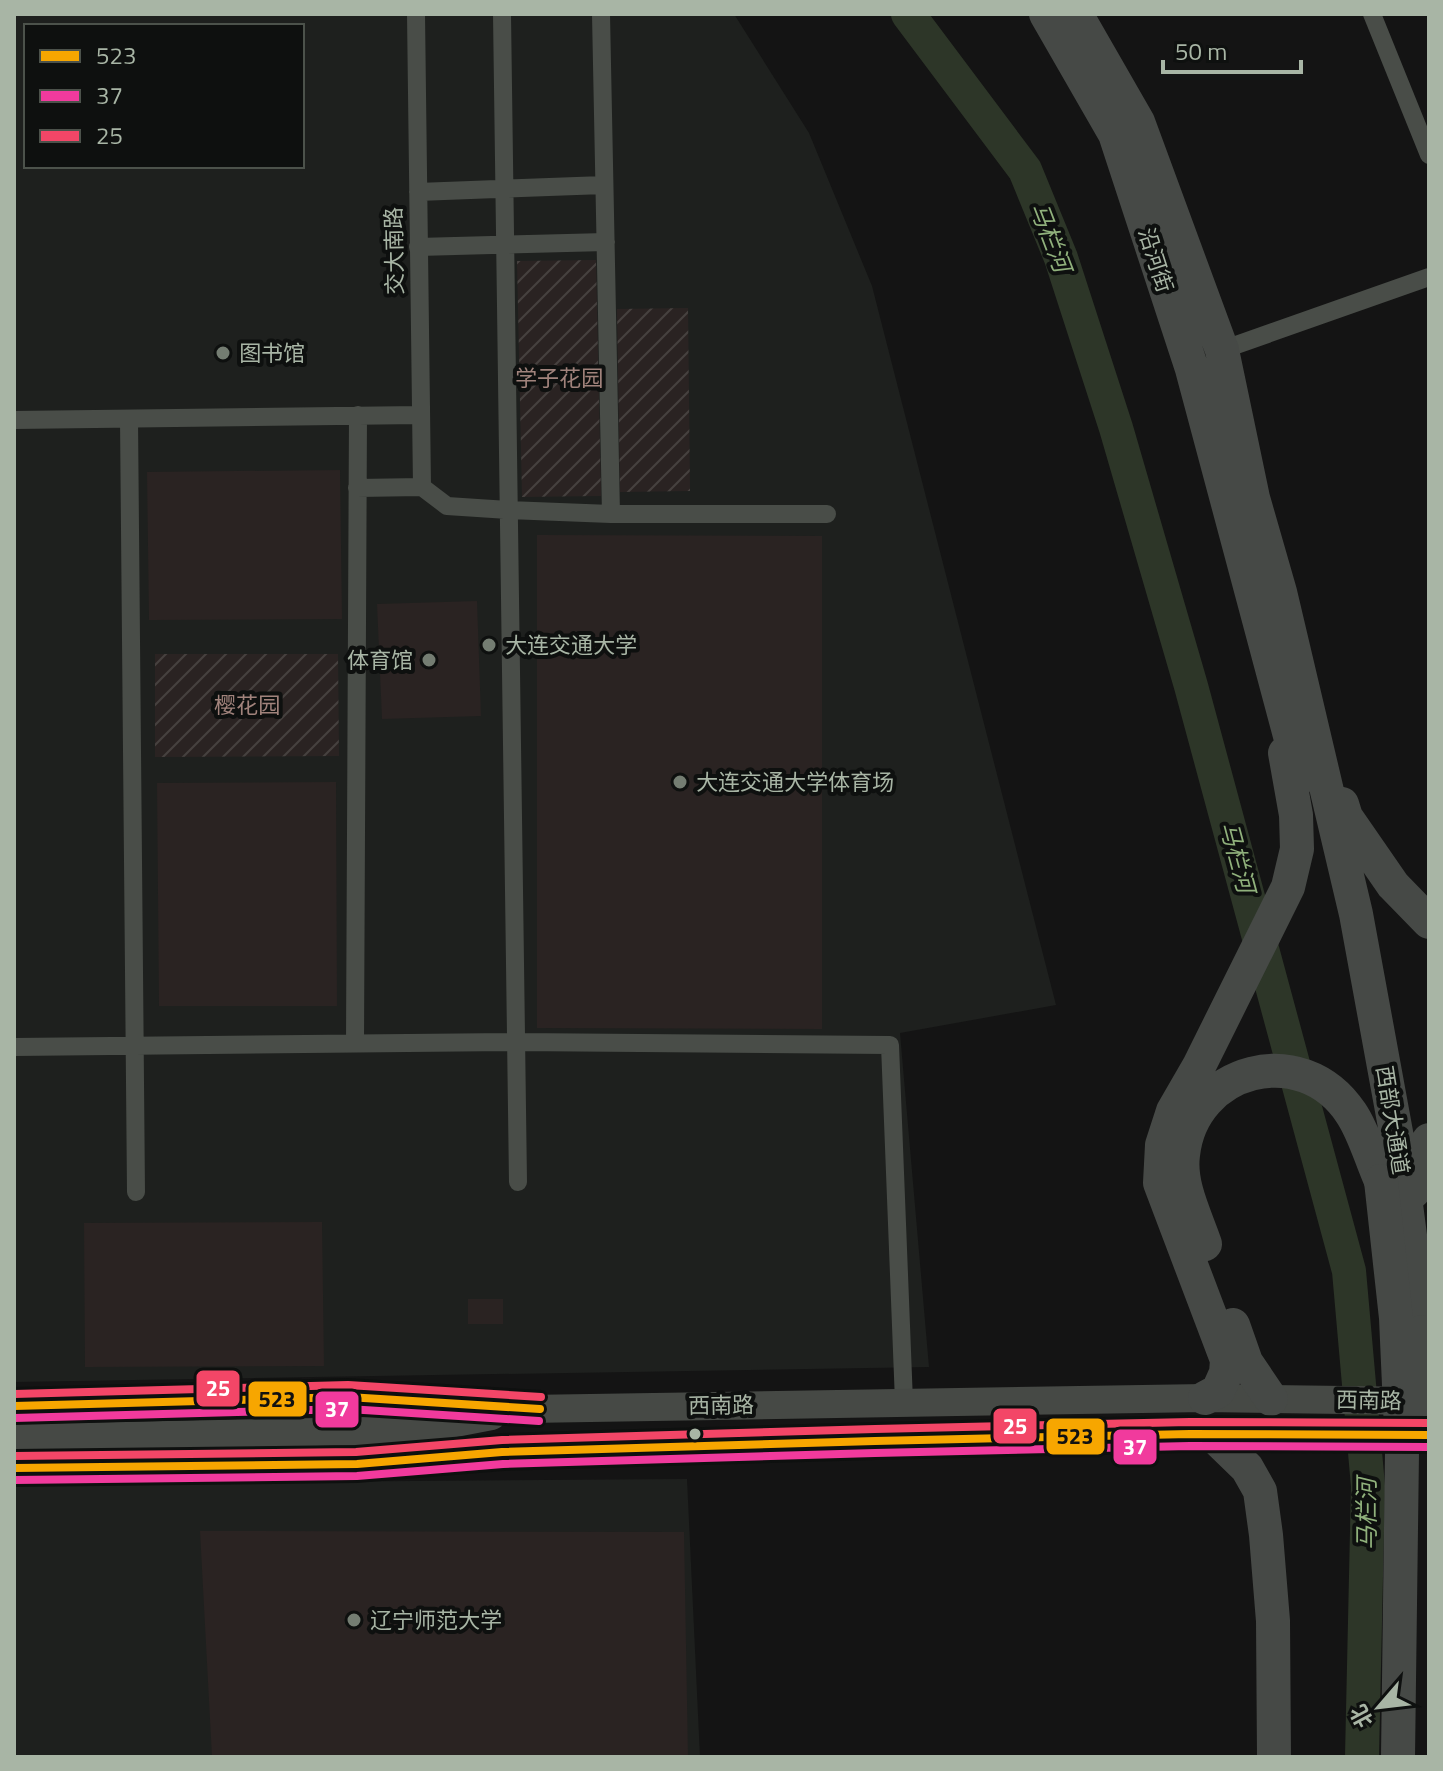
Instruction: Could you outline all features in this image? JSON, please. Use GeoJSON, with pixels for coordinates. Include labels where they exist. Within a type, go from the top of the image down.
{"type":"FeatureCollection","features":[{"type":"Feature","properties":{"kind":"highway"},"geometry":{"type":"LineString","coordinates":[[1028,14],[1115,134]]}},
{"type":"Feature","properties":{"kind":"highway","name":"沿河街"},"geometry":{"type":"LineString","coordinates":[[1046,14],[1115,134],[1192,369],[1243,509]]}},
{"type":"Feature","properties":{"kind":"highway","name":"沿河街"},"geometry":{"type":"LineString","coordinates":[[1076,14],[1138,122],[1222,350],[1243,509]]}},
{"type":"Feature","properties":{"kind":"highway","name":"西部大通道"},"geometry":{"type":"LineString","coordinates":[[1243,509],[1280,592],[1356,914],[1398,1143],[1422,1332],[1418,1757]]}},
{"type":"Feature","properties":{"kind":"highway","name":"西部大通道"},"geometry":{"type":"LineString","coordinates":[[1243,509],[1262,630],[1337,918],[1381,1181],[1396,1318],[1402,1452],[1398,1757]]}},
{"type":"Feature","properties":{"kind":"highway"},"geometry":{"type":"LineString","coordinates":[[1280,592],[1346,817],[1393,885],[1429,922]]}},
{"type":"Feature","properties":{"kind":"highway"},"geometry":{"type":"LineString","coordinates":[[1205,1398],[1218,1391],[1226,1373],[1227,1360],[1160,1183],[1162,1145],[1173,1111],[1199,1066],[1288,887],[1297,849],[1296,815],[1262,630]]}},
{"type":"Feature","properties":{"kind":"highway"},"geometry":{"type":"LineString","coordinates":[[1277,1399],[1246,1362],[1186,1189],[1182,1169],[1185,1142],[1204,1101],[1222,1085],[1250,1074],[1275,1070],[1304,1075],[1324,1085],[1351,1113],[1381,1181]]}},
{"type":"Feature","properties":{"kind":"highway"},"geometry":{"type":"LineString","coordinates":[[1411,1244],[1418,1157],[1429,1140]]}},
{"type":"Feature","properties":{"kind":"highway"},"geometry":{"type":"LineString","coordinates":[[1422,1332],[1429,1383]]}},
{"type":"Feature","properties":{"kind":"highway"},"geometry":{"type":"LineString","coordinates":[[1212,1434],[1247,1468],[1260,1491],[1273,1621],[1274,1757]]}},
{"type":"Feature","properties":{"kind":"main road","name":"西南路"},"geometry":{"type":"LineString","coordinates":[[14,1406],[348,1397],[527,1409],[1205,1398],[1429,1401]]}},
{"type":"Feature","properties":{"kind":"main road"},"geometry":{"type":"LineString","coordinates":[[14,1438],[419,1430],[527,1409]]}},
{"type":"Feature","properties":{"kind":"main road"},"geometry":{"type":"LineString","coordinates":[[419,1430],[523,1452]]}},
{"type":"Feature","properties":{"kind":"main road","name":"西南路"},"geometry":{"type":"LineString","coordinates":[[14,1468],[357,1464],[523,1452],[1212,1434],[1429,1435]]}},
{"type":"Feature","properties":{"kind":"street","name":"交大南路"},"geometry":{"type":"LineString","coordinates":[[416,14],[422,487]]}},
{"type":"Feature","properties":{"kind":"street"},"geometry":{"type":"LineString","coordinates":[[502,14],[518,1182]]}},
{"type":"Feature","properties":{"kind":"street"},"geometry":{"type":"LineString","coordinates":[[601,14],[611,514]]}},
{"type":"Feature","properties":{"kind":"street"},"geometry":{"type":"LineString","coordinates":[[1372,14],[1429,155]]}},
{"type":"Feature","properties":{"kind":"street"},"geometry":{"type":"LineString","coordinates":[[418,192],[604,185]]}},
{"type":"Feature","properties":{"kind":"street"},"geometry":{"type":"LineString","coordinates":[[418,247],[606,242]]}},
{"type":"Feature","properties":{"kind":"street"},"geometry":{"type":"LineString","coordinates":[[1222,350],[1429,277]]}},
{"type":"Feature","properties":{"kind":"street"},"geometry":{"type":"LineString","coordinates":[[355,1043],[358,415]]}},
{"type":"Feature","properties":{"kind":"street"},"geometry":{"type":"LineString","coordinates":[[14,420],[420,415]]}},
{"type":"Feature","properties":{"kind":"street"},"geometry":{"type":"LineString","coordinates":[[129,419],[136,1192]]}},
{"type":"Feature","properties":{"kind":"street"},"geometry":{"type":"LineString","coordinates":[[357,488],[422,487],[447,506],[508,510],[611,514],[827,514]]}},
{"type":"Feature","properties":{"kind":"street"},"geometry":{"type":"LineString","coordinates":[[14,1047],[516,1042],[890,1045],[904,1402]]}},
{"type":"Feature","properties":{"kind":"shaded area","name":"大连交通大学"},"geometry":{"type":"Polygon","coordinates":[[[14,14],[734,14],[809,133],[872,286],[1056,1005],[900,1033],[929,1367],[14,1382],[14,14]]]}},
{"type":"Feature","properties":{"kind":"shaded area","name":"辽宁师范大学"},"geometry":{"type":"Polygon","coordinates":[[[687,1479],[700,1757],[14,1757],[14,1484],[687,1479]]]}},
{"type":"Feature","properties":{"kind":"green space","name":"学子花园"},"geometry":{"type":"Polygon","coordinates":[[[596,260],[601,496],[522,497],[517,261],[596,260]]]}},
{"type":"Feature","properties":{"kind":"green space"},"geometry":{"type":"Polygon","coordinates":[[[688,308],[690,491],[620,492],[617,309],[688,308]]]}},
{"type":"Feature","properties":{"kind":"green space"},"geometry":{"type":"Polygon","coordinates":[[[340,470],[342,619],[149,620],[147,472],[340,470]]]}},
{"type":"Feature","properties":{"kind":"green space","name":"大连交通大学体育场"},"geometry":{"type":"Polygon","coordinates":[[[537,535],[822,536],[822,1029],[537,1028],[537,535]]]}},
{"type":"Feature","properties":{"kind":"green space","name":"体育馆"},"geometry":{"type":"Polygon","coordinates":[[[477,601],[481,716],[382,719],[377,604],[477,601]]]}},
{"type":"Feature","properties":{"kind":"green space","name":"樱花园"},"geometry":{"type":"Polygon","coordinates":[[[155,654],[338,654],[339,756],[155,757],[155,654]]]}},
{"type":"Feature","properties":{"kind":"green space"},"geometry":{"type":"Polygon","coordinates":[[[336,782],[337,1006],[159,1006],[157,783],[336,782]]]}},
{"type":"Feature","properties":{"kind":"green space"},"geometry":{"type":"Polygon","coordinates":[[[322,1222],[324,1366],[85,1367],[84,1223],[322,1222]]]}},
{"type":"Feature","properties":{"kind":"green space"},"geometry":{"type":"Polygon","coordinates":[[[468,1299],[503,1299],[503,1324],[468,1324],[468,1299]]]}},
{"type":"Feature","properties":{"kind":"green space"},"geometry":{"type":"Polygon","coordinates":[[[200,1531],[684,1532],[688,1757],[212,1757],[200,1531]]]}},
{"type":"Feature","properties":{"kind":"waterway","name":"马栏河"},"geometry":{"type":"LineString","coordinates":[[908,14],[1025,170],[1061,258],[1116,428],[1191,686],[1349,1271],[1368,1486],[1362,1757]]}},
{"type":"Feature","properties":{"kind":"transit line","name":"25"},"geometry":{"type":"LineString","coordinates":[[14,1394],[348,1385],[541,1397]]}},
{"type":"Feature","properties":{"kind":"transit line","name":"523"},"geometry":{"type":"LineString","coordinates":[[14,1406],[348,1397],[540,1409]]}},
{"type":"Feature","properties":{"kind":"transit line","name":"37"},"geometry":{"type":"LineString","coordinates":[[14,1418],[348,1409],[539,1421]]}},
{"type":"Feature","properties":{"kind":"transit line","name":"25"},"geometry":{"type":"LineString","coordinates":[[14,1456],[356,1452],[502,1440],[875,1429],[1190,1422],[1429,1423]]}},
{"type":"Feature","properties":{"kind":"transit line","name":"523"},"geometry":{"type":"LineString","coordinates":[[14,1468],[357,1464],[502,1452],[875,1441],[1190,1434],[1429,1435]]}},
{"type":"Feature","properties":{"kind":"transit line","name":"37"},"geometry":{"type":"LineString","coordinates":[[14,1480],[357,1476],[503,1464],[875,1453],[1190,1446],[1429,1447]]}},
{"type":"Feature","properties":{"kind":"place","name":"图书馆"},"geometry":{"type":"Point","coordinates":[223,353]}},
{"type":"Feature","properties":{"kind":"place","name":"大连交通大学"},"geometry":{"type":"Point","coordinates":[489,645]}},
{"type":"Feature","properties":{"kind":"place","name":"体育馆"},"geometry":{"type":"Point","coordinates":[429,660]}},
{"type":"Feature","properties":{"kind":"place","name":"大连交通大学体育场"},"geometry":{"type":"Point","coordinates":[680,782]}},
{"type":"Feature","properties":{"kind":"place","name":"辽宁师范大学"},"geometry":{"type":"Point","coordinates":[354,1620]}}]}
